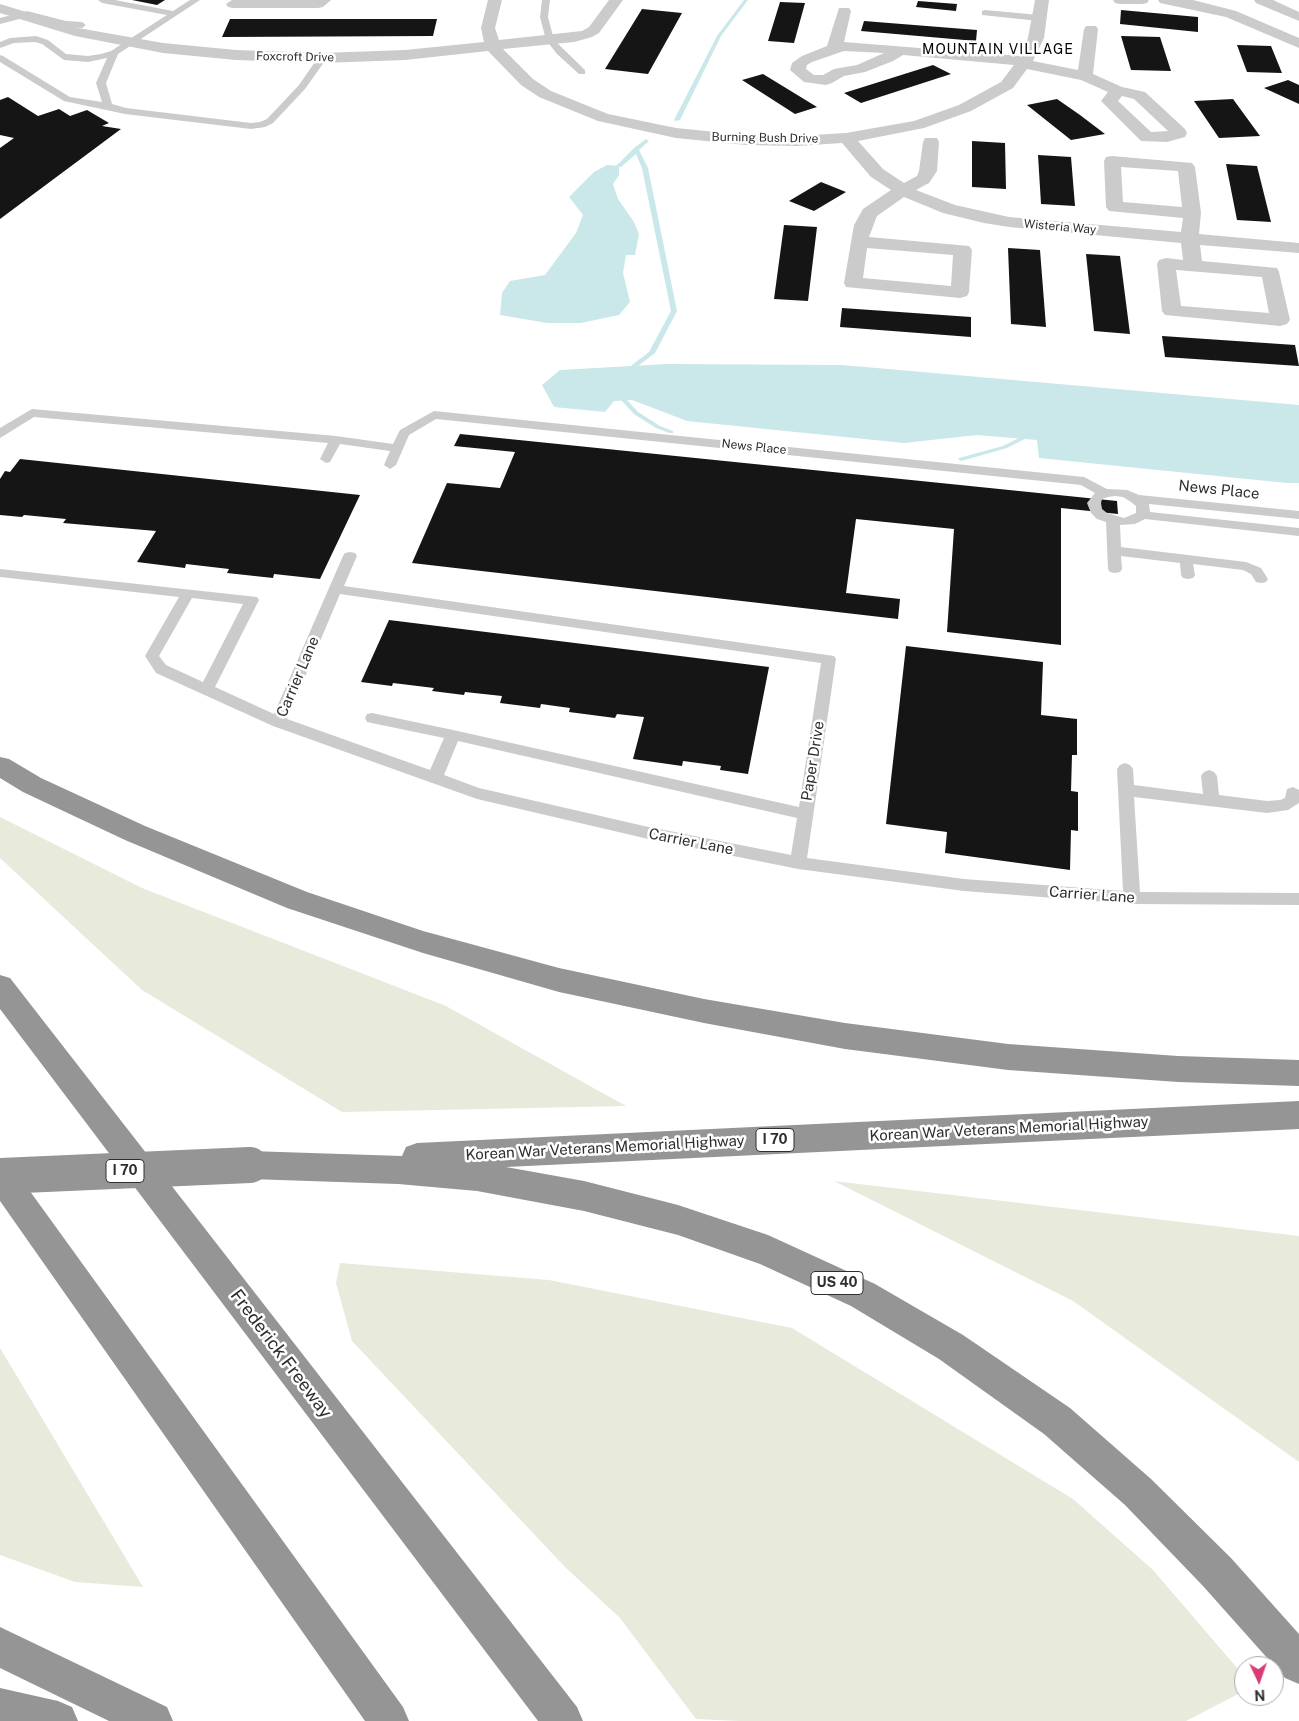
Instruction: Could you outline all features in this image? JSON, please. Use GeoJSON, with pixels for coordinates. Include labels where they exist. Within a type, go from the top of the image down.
{"type":"FeatureCollection","features":[{"type":"Feature","properties":{"kind":"highway"},"geometry":{"type":"LineString","coordinates":[[0,766],[32,785],[135,833],[297,900],[423,942],[559,980],[704,1011],[845,1036],[1008,1057],[1178,1069],[1299,1072]]}},
{"type":"Feature","properties":{"kind":"highway","name":"Frederick Freeway"},"geometry":{"type":"LineString","coordinates":[[0,987],[556,1712]]}},
{"type":"Feature","properties":{"kind":"highway","name":"Korean War Veterans Memorial Highway"},"geometry":{"type":"LineString","coordinates":[[0,1176],[1299,1115]]}},
{"type":"Feature","properties":{"kind":"highway","name":"US 40"},"geometry":{"type":"LineString","coordinates":[[250,1165],[398,1170],[476,1176],[584,1196],[678,1220],[768,1251],[863,1295],[951,1347],[1057,1421],[1138,1492],[1217,1572],[1299,1664]]}},
{"type":"Feature","properties":{"kind":"highway"},"geometry":{"type":"LineString","coordinates":[[0,1176],[389,1721]]}},
{"type":"Feature","properties":{"kind":"highway"},"geometry":{"type":"LineString","coordinates":[[0,1647],[153,1721]]}},
{"type":"Feature","properties":{"kind":"highway"},"geometry":{"type":"LineString","coordinates":[[0,1708],[58,1721]]}},
{"type":"Feature","properties":{"kind":"street"},"geometry":{"type":"LineString","coordinates":[[233,4],[318,4],[324,0]]}},
{"type":"Feature","properties":{"kind":"street"},"geometry":{"type":"LineString","coordinates":[[493,46],[488,28],[495,0]]}},
{"type":"Feature","properties":{"kind":"street","name":"Foxcroft Drive"},"geometry":{"type":"LineString","coordinates":[[0,8],[75,32],[163,48],[236,56],[322,58],[405,55],[550,40],[587,34],[594,30],[616,0]]}},
{"type":"Feature","properties":{"kind":"street","name":"Burning Bush Drive"},"geometry":{"type":"LineString","coordinates":[[493,46],[513,70],[545,94],[570,106],[604,118],[676,133],[746,140],[797,141],[846,138],[918,126],[965,108],[1007,85],[1024,63],[1036,38],[1042,0]]}},
{"type":"Feature","properties":{"kind":"street"},"geometry":{"type":"LineString","coordinates":[[1120,0],[1142,0]]}},
{"type":"Feature","properties":{"kind":"street"},"geometry":{"type":"LineString","coordinates":[[1165,0],[1192,4],[1231,14],[1299,43]]}},
{"type":"Feature","properties":{"kind":"street"},"geometry":{"type":"LineString","coordinates":[[1261,0],[1299,17]]}},
{"type":"Feature","properties":{"kind":"street","name":"Foxcroft Drive"},"geometry":{"type":"LineString","coordinates":[[0,1],[82,25],[99,35]]}},
{"type":"Feature","properties":{"kind":"street"},"geometry":{"type":"LineString","coordinates":[[834,49],[844,11]]}},
{"type":"Feature","properties":{"kind":"street"},"geometry":{"type":"LineString","coordinates":[[1085,76],[1091,29]]}},
{"type":"Feature","properties":{"kind":"street"},"geometry":{"type":"LineString","coordinates":[[900,50],[888,58],[860,69],[840,72],[826,80],[810,79],[798,70],[800,63],[806,59],[842,46],[900,50],[1024,63],[1085,76],[1118,91]]}},
{"type":"Feature","properties":{"kind":"street","name":"Wisteria Way"},"geometry":{"type":"LineString","coordinates":[[846,138],[877,172],[904,191],[949,209],[984,218],[1299,248]]}},
{"type":"Feature","properties":{"kind":"street"},"geometry":{"type":"LineString","coordinates":[[859,242],[964,250],[960,292],[853,283],[859,242],[863,225],[869,213],[881,203],[923,179],[928,171],[932,142]]}},
{"type":"Feature","properties":{"kind":"street"},"geometry":{"type":"LineString","coordinates":[[1192,213],[1115,207],[1112,162],[1186,167],[1192,213],[1190,238],[1193,266]]}},
{"type":"Feature","properties":{"kind":"street"},"geometry":{"type":"LineString","coordinates":[[1166,264],[1193,266],[1270,272],[1280,320],[1172,311],[1166,264]]}},
{"type":"Feature","properties":{"kind":"lane"},"geometry":{"type":"LineString","coordinates":[[102,0],[175,14]]}},
{"type":"Feature","properties":{"kind":"lane"},"geometry":{"type":"LineString","coordinates":[[97,70],[114,53],[196,0]]}},
{"type":"Feature","properties":{"kind":"lane"},"geometry":{"type":"LineString","coordinates":[[546,0],[544,17],[550,40],[582,72]]}},
{"type":"Feature","properties":{"kind":"lane"},"geometry":{"type":"LineString","coordinates":[[985,13],[1039,18]]}},
{"type":"Feature","properties":{"kind":"lane"},"geometry":{"type":"LineString","coordinates":[[0,21],[26,14],[66,24],[82,25]]}},
{"type":"Feature","properties":{"kind":"lane"},"geometry":{"type":"LineString","coordinates":[[0,45],[13,40],[36,39],[45,42],[70,64],[97,70]]}},
{"type":"Feature","properties":{"kind":"lane"},"geometry":{"type":"LineString","coordinates":[[64,57],[88,59],[114,53]]}},
{"type":"Feature","properties":{"kind":"lane"},"geometry":{"type":"LineString","coordinates":[[0,58],[67,100],[134,112],[251,126],[262,125],[270,121],[302,87],[322,58]]}},
{"type":"Feature","properties":{"kind":"lane"},"geometry":{"type":"LineString","coordinates":[[97,70],[108,106]]}},
{"type":"Feature","properties":{"kind":"lane"},"geometry":{"type":"LineString","coordinates":[[0,434],[32,413],[336,440],[398,448],[390,465]]}},
{"type":"Feature","properties":{"kind":"lane","name":"News Place"},"geometry":{"type":"LineString","coordinates":[[398,448],[404,433],[434,415],[1084,480],[1105,493]]}},
{"type":"Feature","properties":{"kind":"lane"},"geometry":{"type":"LineString","coordinates":[[326,459],[336,440]]}},
{"type":"Feature","properties":{"kind":"lane"},"geometry":{"type":"LineString","coordinates":[[1142,515],[1144,510],[1142,504],[1136,498],[1127,494],[1105,493],[1097,497],[1094,503],[1096,510],[1102,516],[1124,522],[1134,520],[1142,515],[1299,532]]}},
{"type":"Feature","properties":{"kind":"lane","name":"News Place"},"geometry":{"type":"LineString","coordinates":[[1136,498],[1299,515]]}},
{"type":"Feature","properties":{"kind":"lane"},"geometry":{"type":"LineString","coordinates":[[1113,520],[1115,569]]}},
{"type":"Feature","properties":{"kind":"lane"},"geometry":{"type":"LineString","coordinates":[[1114,551],[1246,566],[1256,571],[1262,578]]}},
{"type":"Feature","properties":{"kind":"lane","name":"Carrier Lane"},"geometry":{"type":"LineString","coordinates":[[350,556],[278,722],[487,795],[644,832],[798,863],[964,885],[1132,898],[1299,899]]}},
{"type":"Feature","properties":{"kind":"lane"},"geometry":{"type":"LineString","coordinates":[[1186,559],[1188,576]]}},
{"type":"Feature","properties":{"kind":"lane"},"geometry":{"type":"LineString","coordinates":[[0,573],[252,600],[206,690]]}},
{"type":"Feature","properties":{"kind":"lane","name":"Paper Drive"},"geometry":{"type":"LineString","coordinates":[[336,588],[829,658],[798,863]]}},
{"type":"Feature","properties":{"kind":"lane"},"geometry":{"type":"LineString","coordinates":[[188,593],[152,656],[160,669],[278,722]]}},
{"type":"Feature","properties":{"kind":"lane"},"geometry":{"type":"LineString","coordinates":[[372,718],[804,814]]}},
{"type":"Feature","properties":{"kind":"lane"},"geometry":{"type":"LineString","coordinates":[[435,778],[452,736]]}},
{"type":"Feature","properties":{"kind":"lane"},"geometry":{"type":"LineString","coordinates":[[1125,769],[1132,898]]}},
{"type":"Feature","properties":{"kind":"lane"},"geometry":{"type":"LineString","coordinates":[[1209,776],[1212,800]]}},
{"type":"Feature","properties":{"kind":"lane"},"geometry":{"type":"LineString","coordinates":[[1126,790],[1267,807],[1282,806],[1292,801],[1293,794]]}},
{"type":"Feature","properties":{"kind":"shaded area"},"geometry":{"type":"Polygon","coordinates":[[[0,817],[142,888],[446,1006],[626,1106],[342,1112],[142,990],[0,858],[0,817]]]}},
{"type":"Feature","properties":{"kind":"shaded area"},"geometry":{"type":"Polygon","coordinates":[[[834,1181],[1299,1236],[1299,1462],[1073,1301],[834,1181]]]}},
{"type":"Feature","properties":{"kind":"shaded area"},"geometry":{"type":"Polygon","coordinates":[[[340,1263],[549,1280],[792,1328],[1073,1499],[1153,1570],[1234,1664],[1234,1696],[1186,1721],[739,1721],[696,1719],[620,1618],[565,1567],[352,1341],[336,1283],[340,1263]]]}},
{"type":"Feature","properties":{"kind":"shaded area"},"geometry":{"type":"Polygon","coordinates":[[[0,1348],[143,1587],[75,1582],[0,1555],[0,1348]]]}},
{"type":"Feature","properties":{"kind":"water"},"geometry":{"type":"Polygon","coordinates":[[[607,165],[619,166],[619,175],[613,184],[618,199],[634,222],[639,234],[635,255],[626,255],[623,273],[630,302],[619,315],[581,323],[547,323],[500,315],[502,293],[510,281],[545,275],[576,233],[583,215],[569,197],[594,172],[607,165]]]}},
{"type":"Feature","properties":{"kind":"water"},"geometry":{"type":"Polygon","coordinates":[[[667,364],[842,365],[1299,405],[1299,483],[1039,458],[1037,440],[977,435],[904,443],[687,421],[632,400],[614,401],[605,412],[554,407],[542,385],[560,370],[667,364]]]}},
{"type":"Feature","properties":{"kind":"building"},"geometry":{"type":"Polygon","coordinates":[[[132,0],[165,0],[157,5],[132,0]]]}},
{"type":"Feature","properties":{"kind":"building"},"geometry":{"type":"Polygon","coordinates":[[[918,1],[957,4],[956,11],[916,7],[918,1]]]}},
{"type":"Feature","properties":{"kind":"building"},"geometry":{"type":"Polygon","coordinates":[[[780,2],[805,3],[794,43],[768,41],[780,2]]]}},
{"type":"Feature","properties":{"kind":"building"},"geometry":{"type":"Polygon","coordinates":[[[642,9],[682,13],[648,74],[605,69],[642,9]]]}},
{"type":"Feature","properties":{"kind":"building"},"geometry":{"type":"Polygon","coordinates":[[[1121,10],[1198,17],[1198,32],[1120,24],[1121,10]]]}},
{"type":"Feature","properties":{"kind":"building"},"geometry":{"type":"Polygon","coordinates":[[[230,19],[437,19],[433,36],[222,37],[230,19]]]}},
{"type":"Feature","properties":{"kind":"building"},"geometry":{"type":"Polygon","coordinates":[[[864,21],[977,30],[976,41],[861,31],[864,21]]]}},
{"type":"Feature","properties":{"kind":"building"},"geometry":{"type":"Polygon","coordinates":[[[1121,36],[1160,37],[1171,71],[1131,70],[1121,36]]]}},
{"type":"Feature","properties":{"kind":"building"},"geometry":{"type":"Polygon","coordinates":[[[1237,45],[1271,46],[1282,73],[1247,72],[1237,45]]]}},
{"type":"Feature","properties":{"kind":"building"},"geometry":{"type":"Polygon","coordinates":[[[933,65],[951,74],[861,103],[844,93],[933,65]]]}},
{"type":"Feature","properties":{"kind":"building"},"geometry":{"type":"Polygon","coordinates":[[[763,74],[817,107],[795,114],[742,80],[763,74]]]}},
{"type":"Feature","properties":{"kind":"building"},"geometry":{"type":"Polygon","coordinates":[[[1288,80],[1299,85],[1299,104],[1264,88],[1288,80]]]}},
{"type":"Feature","properties":{"kind":"building"},"geometry":{"type":"Polygon","coordinates":[[[8,97],[38,116],[59,109],[70,116],[87,110],[109,123],[102,126],[121,129],[0,219],[0,148],[14,138],[0,135],[0,100],[8,97]]]}},
{"type":"Feature","properties":{"kind":"building"},"geometry":{"type":"Polygon","coordinates":[[[1057,99],[1105,134],[1071,140],[1027,105],[1057,99]]]}},
{"type":"Feature","properties":{"kind":"building"},"geometry":{"type":"Polygon","coordinates":[[[1233,99],[1260,136],[1219,138],[1194,101],[1233,99]]]}},
{"type":"Feature","properties":{"kind":"building"},"geometry":{"type":"Polygon","coordinates":[[[972,141],[1005,143],[1006,189],[972,187],[972,141]]]}},
{"type":"Feature","properties":{"kind":"building"},"geometry":{"type":"Polygon","coordinates":[[[1038,155],[1071,157],[1075,206],[1041,204],[1038,155]]]}},
{"type":"Feature","properties":{"kind":"building"},"geometry":{"type":"Polygon","coordinates":[[[1226,164],[1257,166],[1271,222],[1237,220],[1226,164]]]}},
{"type":"Feature","properties":{"kind":"building"},"geometry":{"type":"Polygon","coordinates":[[[821,182],[846,192],[814,211],[789,201],[821,182]]]}},
{"type":"Feature","properties":{"kind":"building"},"geometry":{"type":"Polygon","coordinates":[[[784,225],[817,227],[808,301],[774,299],[784,225]]]}},
{"type":"Feature","properties":{"kind":"building"},"geometry":{"type":"Polygon","coordinates":[[[1008,248],[1040,250],[1046,327],[1011,324],[1008,248]]]}},
{"type":"Feature","properties":{"kind":"building"},"geometry":{"type":"Polygon","coordinates":[[[1086,254],[1120,256],[1130,334],[1094,331],[1086,254]]]}},
{"type":"Feature","properties":{"kind":"building"},"geometry":{"type":"Polygon","coordinates":[[[842,308],[971,317],[971,337],[840,327],[842,308]]]}},
{"type":"Feature","properties":{"kind":"building"},"geometry":{"type":"Polygon","coordinates":[[[1162,336],[1295,345],[1299,366],[1165,357],[1162,336]]]}},
{"type":"Feature","properties":{"kind":"building"},"geometry":{"type":"Polygon","coordinates":[[[460,434],[1117,501],[1118,514],[1061,508],[1061,645],[947,632],[954,529],[856,519],[846,593],[900,599],[898,619],[412,563],[447,483],[500,488],[515,452],[454,446],[460,434]]]}},
{"type":"Feature","properties":{"kind":"building"},"geometry":{"type":"Polygon","coordinates":[[[20,459],[360,495],[320,579],[274,574],[273,578],[227,573],[229,569],[186,564],[185,568],[137,562],[156,531],[63,523],[66,519],[0,515],[0,479],[5,471],[10,472],[20,459]]]}},
{"type":"Feature","properties":{"kind":"building"},"geometry":{"type":"Polygon","coordinates":[[[389,620],[769,667],[748,774],[720,770],[721,766],[683,761],[682,766],[633,759],[644,717],[617,714],[615,718],[569,712],[570,708],[541,704],[540,708],[500,703],[502,696],[465,692],[464,695],[432,691],[434,688],[393,683],[392,686],[361,682],[389,620]]]}},
{"type":"Feature","properties":{"kind":"building"},"geometry":{"type":"Polygon","coordinates":[[[906,646],[1043,662],[1041,715],[1077,719],[1077,755],[1072,755],[1071,791],[1078,792],[1078,831],[1071,830],[1070,870],[945,853],[947,832],[886,824],[906,646]]]}},
{"type":"Feature","properties":{"kind":"waterway"},"geometry":{"type":"LineString","coordinates":[[677,120],[719,36],[746,0]]}},
{"type":"Feature","properties":{"kind":"waterway"},"geometry":{"type":"LineString","coordinates":[[636,150],[646,141]]}},
{"type":"Feature","properties":{"kind":"waterway"},"geometry":{"type":"LineString","coordinates":[[619,166],[636,150]]}},
{"type":"Feature","properties":{"kind":"waterway"},"geometry":{"type":"LineString","coordinates":[[631,376],[635,365],[652,353],[674,311],[645,168],[636,150]]}},
{"type":"Feature","properties":{"kind":"waterway"},"geometry":{"type":"LineString","coordinates":[[628,389],[624,400],[636,413],[658,427],[671,432]]}},
{"type":"Feature","properties":{"kind":"waterway"},"geometry":{"type":"LineString","coordinates":[[961,459],[1005,447],[1023,438]]}},
{"type":"Feature","properties":{"kind":"district","name":"MOUNTAIN VILLAGE"},"geometry":{"type":"Point","coordinates":[998,50]}}]}
